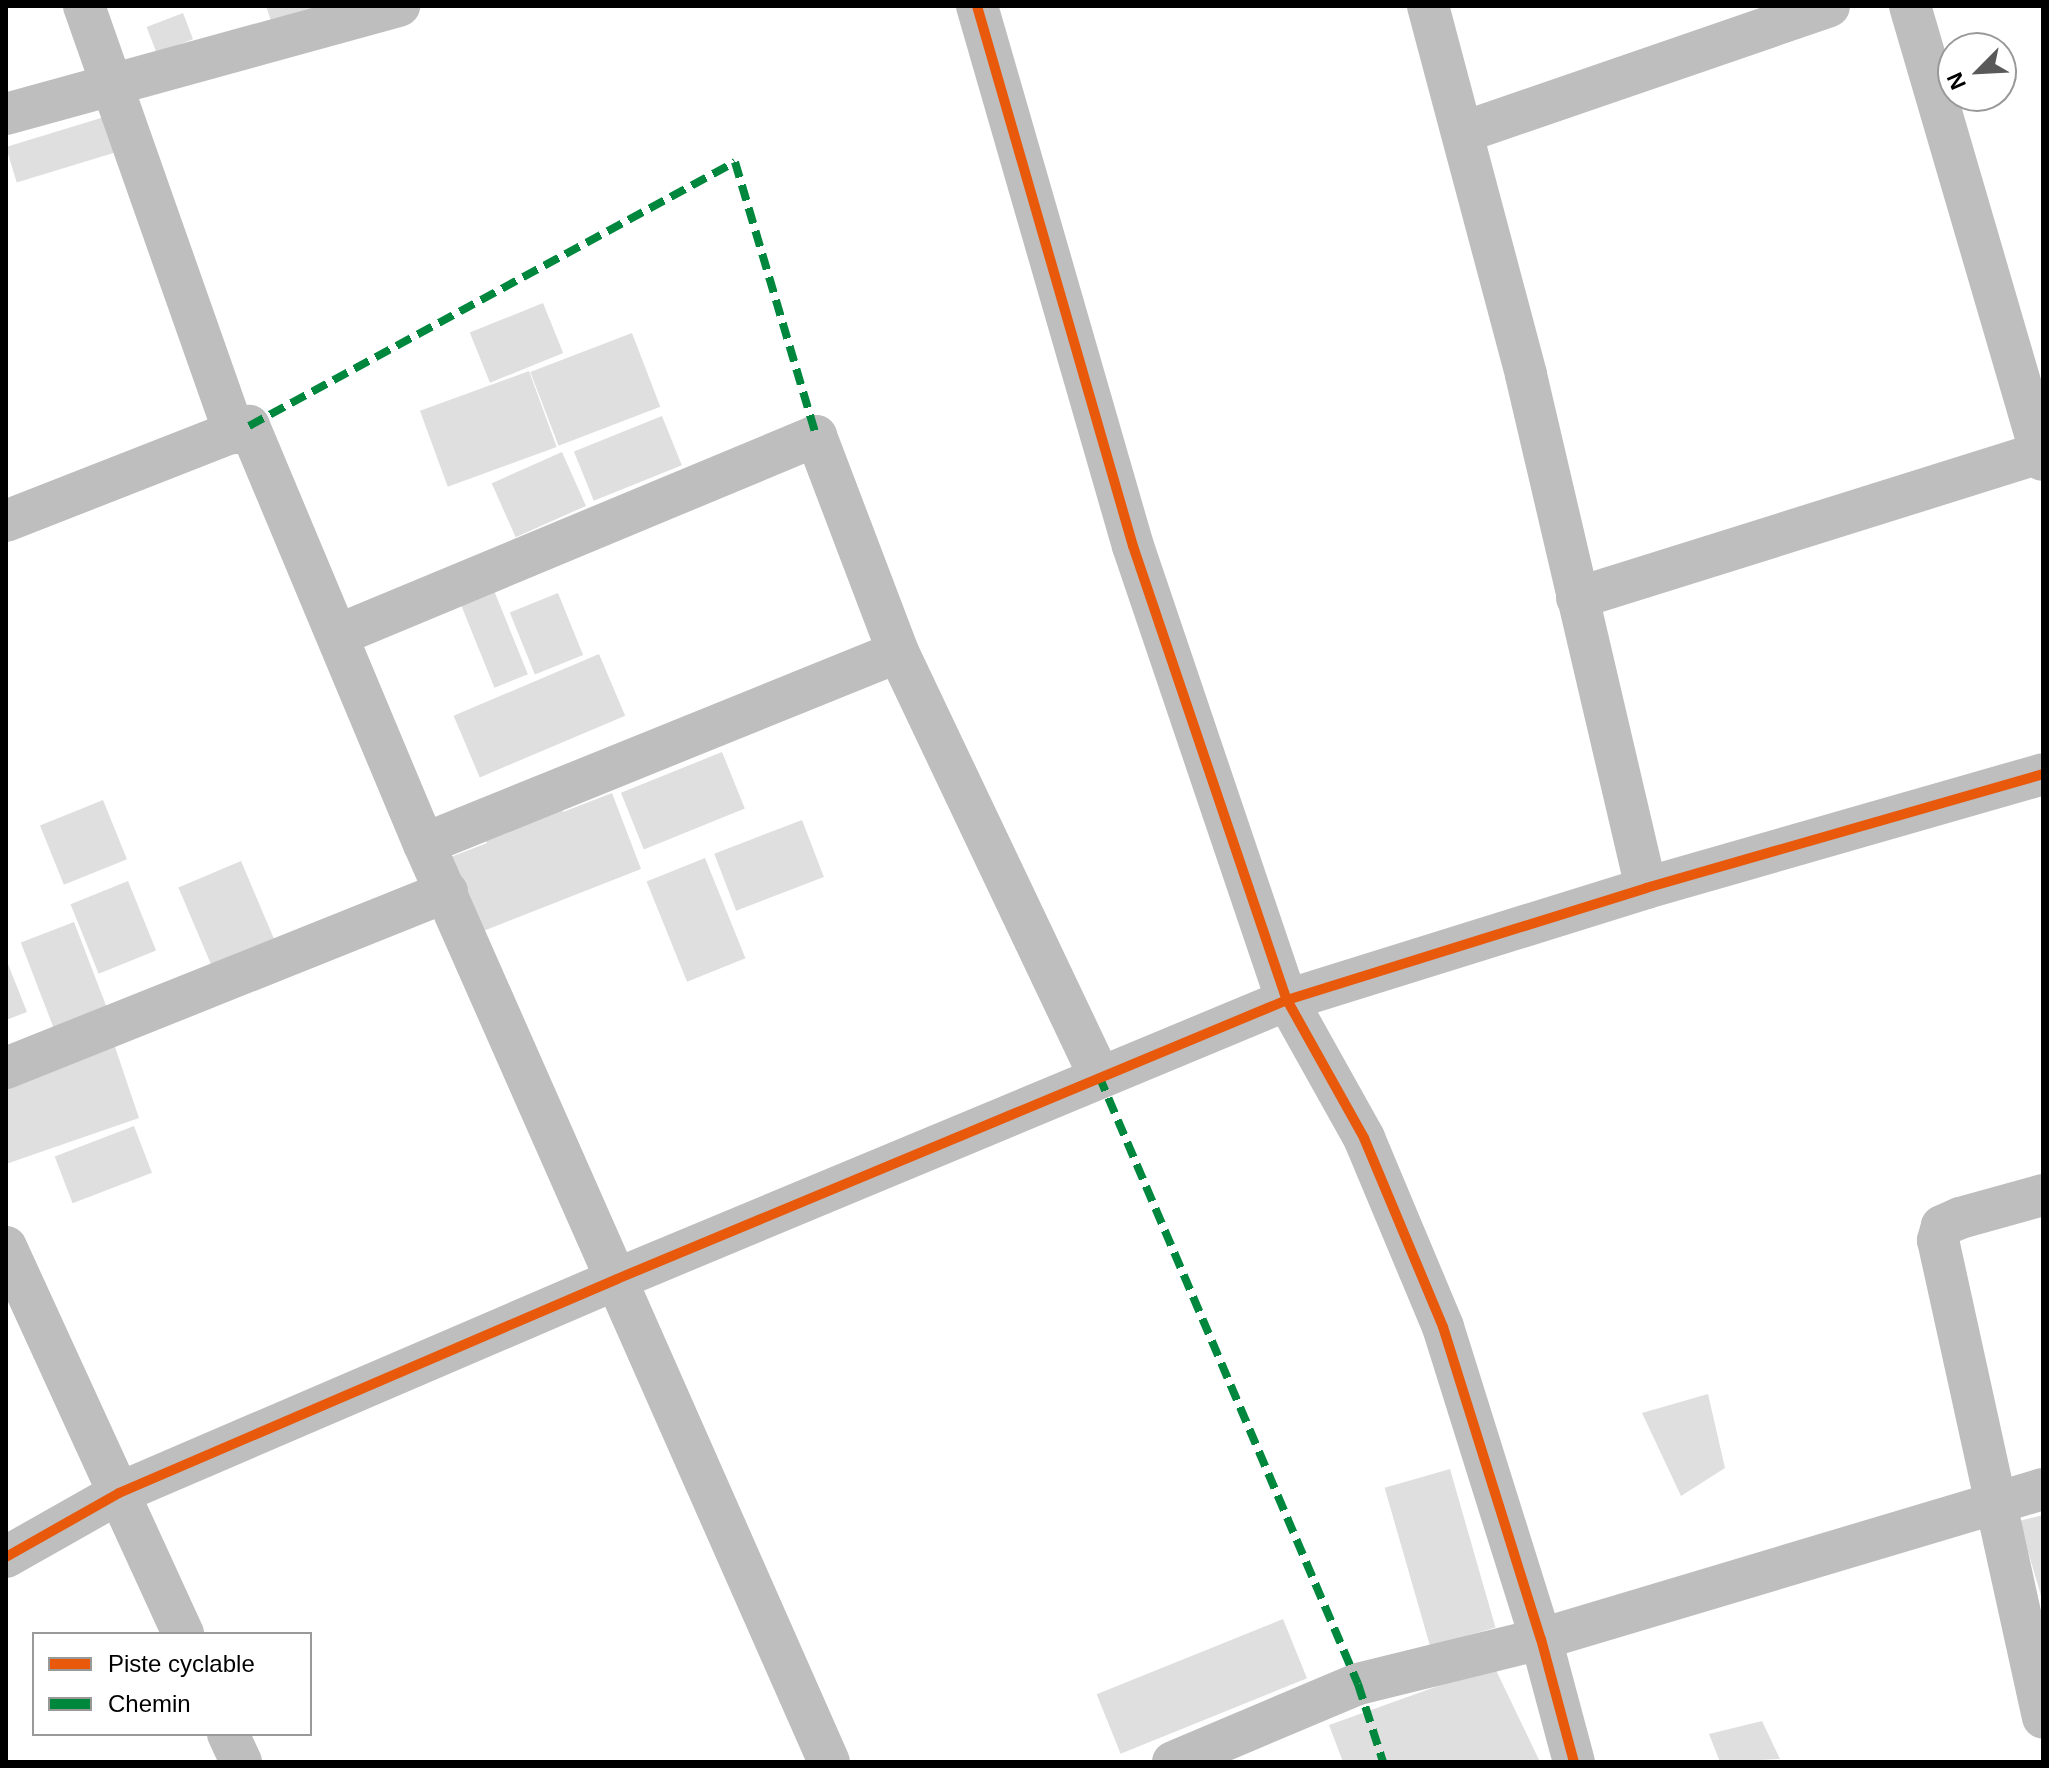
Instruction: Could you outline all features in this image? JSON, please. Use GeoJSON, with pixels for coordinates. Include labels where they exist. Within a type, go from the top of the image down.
{"type":"FeatureCollection","features":[{"type":"Feature","properties":{"kind":"street"},"geometry":{"type":"LineString","coordinates":[[84,6],[234,433]]}},
{"type":"Feature","properties":{"kind":"street"},"geometry":{"type":"LineString","coordinates":[[6,114],[399,6]]}},
{"type":"Feature","properties":{"kind":"street"},"geometry":{"type":"LineString","coordinates":[[977,6],[1133,546],[1287,1000],[1364,1138],[1406,1229],[1443,1327],[1541,1639],[1574,1762]]}},
{"type":"Feature","properties":{"kind":"street"},"geometry":{"type":"LineString","coordinates":[[1428,6],[1464,132],[1646,888]]}},
{"type":"Feature","properties":{"kind":"street"},"geometry":{"type":"LineString","coordinates":[[1464,132],[1829,6]]}},
{"type":"Feature","properties":{"kind":"street"},"geometry":{"type":"LineString","coordinates":[[1577,598],[2042,456],[2030,371],[1910,6]]}},
{"type":"Feature","properties":{"kind":"street"},"geometry":{"type":"LineString","coordinates":[[6,521],[249,426],[424,844],[829,1762]]}},
{"type":"Feature","properties":{"kind":"street"},"geometry":{"type":"LineString","coordinates":[[338,635],[816,436],[898,652],[1099,1076]]}},
{"type":"Feature","properties":{"kind":"street"},"geometry":{"type":"LineString","coordinates":[[424,844],[898,652]]}},
{"type":"Feature","properties":{"kind":"street"},"geometry":{"type":"LineString","coordinates":[[6,1557],[119,1493],[617,1279],[1287,1000],[1646,888],[2043,774]]}},
{"type":"Feature","properties":{"kind":"street"},"geometry":{"type":"LineString","coordinates":[[6,1068],[447,892]]}},
{"type":"Feature","properties":{"kind":"street"},"geometry":{"type":"LineString","coordinates":[[2043,1195],[1960,1218],[1942,1226],[1938,1240],[2043,1718]]}},
{"type":"Feature","properties":{"kind":"street"},"geometry":{"type":"LineString","coordinates":[[6,1247],[182,1632]]}},
{"type":"Feature","properties":{"kind":"street"},"geometry":{"type":"LineString","coordinates":[[1173,1762],[1358,1684],[1541,1639],[1993,1500],[2043,1489]]}},
{"type":"Feature","properties":{"kind":"street"},"geometry":{"type":"LineString","coordinates":[[229,1736],[241,1762]]}},
{"type":"Feature","properties":{"kind":"building"},"geometry":{"type":"Polygon","coordinates":[[[266,6],[325,6],[272,24],[266,6]]]}},
{"type":"Feature","properties":{"kind":"building"},"geometry":{"type":"Polygon","coordinates":[[[183,13],[193,39],[157,53],[147,27],[183,13]]]}},
{"type":"Feature","properties":{"kind":"building"},"geometry":{"type":"Polygon","coordinates":[[[114,114],[125,149],[17,182],[6,147],[114,114]]]}},
{"type":"Feature","properties":{"kind":"building"},"geometry":{"type":"Polygon","coordinates":[[[543,303],[563,353],[490,383],[470,333],[543,303]]]}},
{"type":"Feature","properties":{"kind":"building"},"geometry":{"type":"Polygon","coordinates":[[[632,333],[660,407],[559,446],[530,372],[632,333]]]}},
{"type":"Feature","properties":{"kind":"building"},"geometry":{"type":"Polygon","coordinates":[[[529,371],[557,447],[448,487],[420,411],[529,371]]]}},
{"type":"Feature","properties":{"kind":"building"},"geometry":{"type":"Polygon","coordinates":[[[662,416],[682,465],[594,501],[574,452],[662,416]]]}},
{"type":"Feature","properties":{"kind":"building"},"geometry":{"type":"Polygon","coordinates":[[[562,452],[586,506],[516,537],[492,483],[562,452]]]}},
{"type":"Feature","properties":{"kind":"building"},"geometry":{"type":"Polygon","coordinates":[[[493,588],[528,674],[494,688],[460,601],[493,588]]]}},
{"type":"Feature","properties":{"kind":"building"},"geometry":{"type":"Polygon","coordinates":[[[558,593],[583,655],[535,675],[510,612],[558,593]]]}},
{"type":"Feature","properties":{"kind":"building"},"geometry":{"type":"Polygon","coordinates":[[[599,654],[625,716],[480,777],[454,716],[599,654]]]}},
{"type":"Feature","properties":{"kind":"building"},"geometry":{"type":"Polygon","coordinates":[[[722,752],[745,809],[644,849],[621,793],[722,752]]]}},
{"type":"Feature","properties":{"kind":"building"},"geometry":{"type":"Polygon","coordinates":[[[612,793],[641,869],[473,935],[443,860],[487,843],[482,833],[559,803],[563,812],[612,793]]]}},
{"type":"Feature","properties":{"kind":"building"},"geometry":{"type":"Polygon","coordinates":[[[103,800],[127,859],[64,885],[40,825],[103,800]]]}},
{"type":"Feature","properties":{"kind":"building"},"geometry":{"type":"Polygon","coordinates":[[[802,820],[824,877],[736,911],[714,854],[802,820]]]}},
{"type":"Feature","properties":{"kind":"building"},"geometry":{"type":"Polygon","coordinates":[[[705,858],[745,958],[687,982],[647,882],[705,858]]]}},
{"type":"Feature","properties":{"kind":"building"},"geometry":{"type":"Polygon","coordinates":[[[241,861],[280,953],[217,980],[178,888],[241,861]]]}},
{"type":"Feature","properties":{"kind":"building"},"geometry":{"type":"Polygon","coordinates":[[[128,881],[156,951],[99,974],[71,904],[128,881]]]}},
{"type":"Feature","properties":{"kind":"building"},"geometry":{"type":"Polygon","coordinates":[[[74,922],[112,1021],[59,1041],[21,942],[74,922]]]}},
{"type":"Feature","properties":{"kind":"building"},"geometry":{"type":"Polygon","coordinates":[[[6,959],[27,1012],[6,1020],[6,959]]]}},
{"type":"Feature","properties":{"kind":"building"},"geometry":{"type":"Polygon","coordinates":[[[114,1044],[139,1118],[6,1164],[6,1081],[114,1044]]]}},
{"type":"Feature","properties":{"kind":"building"},"geometry":{"type":"Polygon","coordinates":[[[134,1126],[152,1173],[73,1203],[55,1156],[134,1126]]]}},
{"type":"Feature","properties":{"kind":"building"},"geometry":{"type":"Polygon","coordinates":[[[1708,1394],[1725,1468],[1681,1496],[1642,1413],[1708,1394]]]}},
{"type":"Feature","properties":{"kind":"building"},"geometry":{"type":"Polygon","coordinates":[[[1450,1469],[1495,1628],[1430,1646],[1385,1488],[1450,1469]]]}},
{"type":"Feature","properties":{"kind":"building"},"geometry":{"type":"Polygon","coordinates":[[[2043,1515],[2043,1599],[2042,1599],[2019,1521],[2043,1515]]]}},
{"type":"Feature","properties":{"kind":"building"},"geometry":{"type":"Polygon","coordinates":[[[1283,1619],[1307,1678],[1121,1754],[1097,1694],[1283,1619]]]}},
{"type":"Feature","properties":{"kind":"building"},"geometry":{"type":"Polygon","coordinates":[[[1494,1666],[1540,1762],[1343,1762],[1329,1725],[1494,1666]]]}},
{"type":"Feature","properties":{"kind":"building"},"geometry":{"type":"Polygon","coordinates":[[[1762,1721],[1780,1759],[1720,1762],[1709,1734],[1762,1721]]]}},
{"type":"Feature","properties":{"kind":"marked path"},"geometry":{"type":"LineString","coordinates":[[249,426],[735,162],[816,436]]}},
{"type":"Feature","properties":{"kind":"marked path"},"geometry":{"type":"LineString","coordinates":[[1099,1076],[1358,1684],[1383,1762]]}},
{"type":"Feature","properties":{"kind":"cycle path"},"geometry":{"type":"LineString","coordinates":[[977,6],[1133,546],[1287,1000],[1364,1138],[1443,1327],[1541,1639],[1574,1762]]}},
{"type":"Feature","properties":{"kind":"cycle path"},"geometry":{"type":"LineString","coordinates":[[6,1557],[119,1493],[617,1279],[1287,1000],[1646,888],[2043,774]]}}]}
